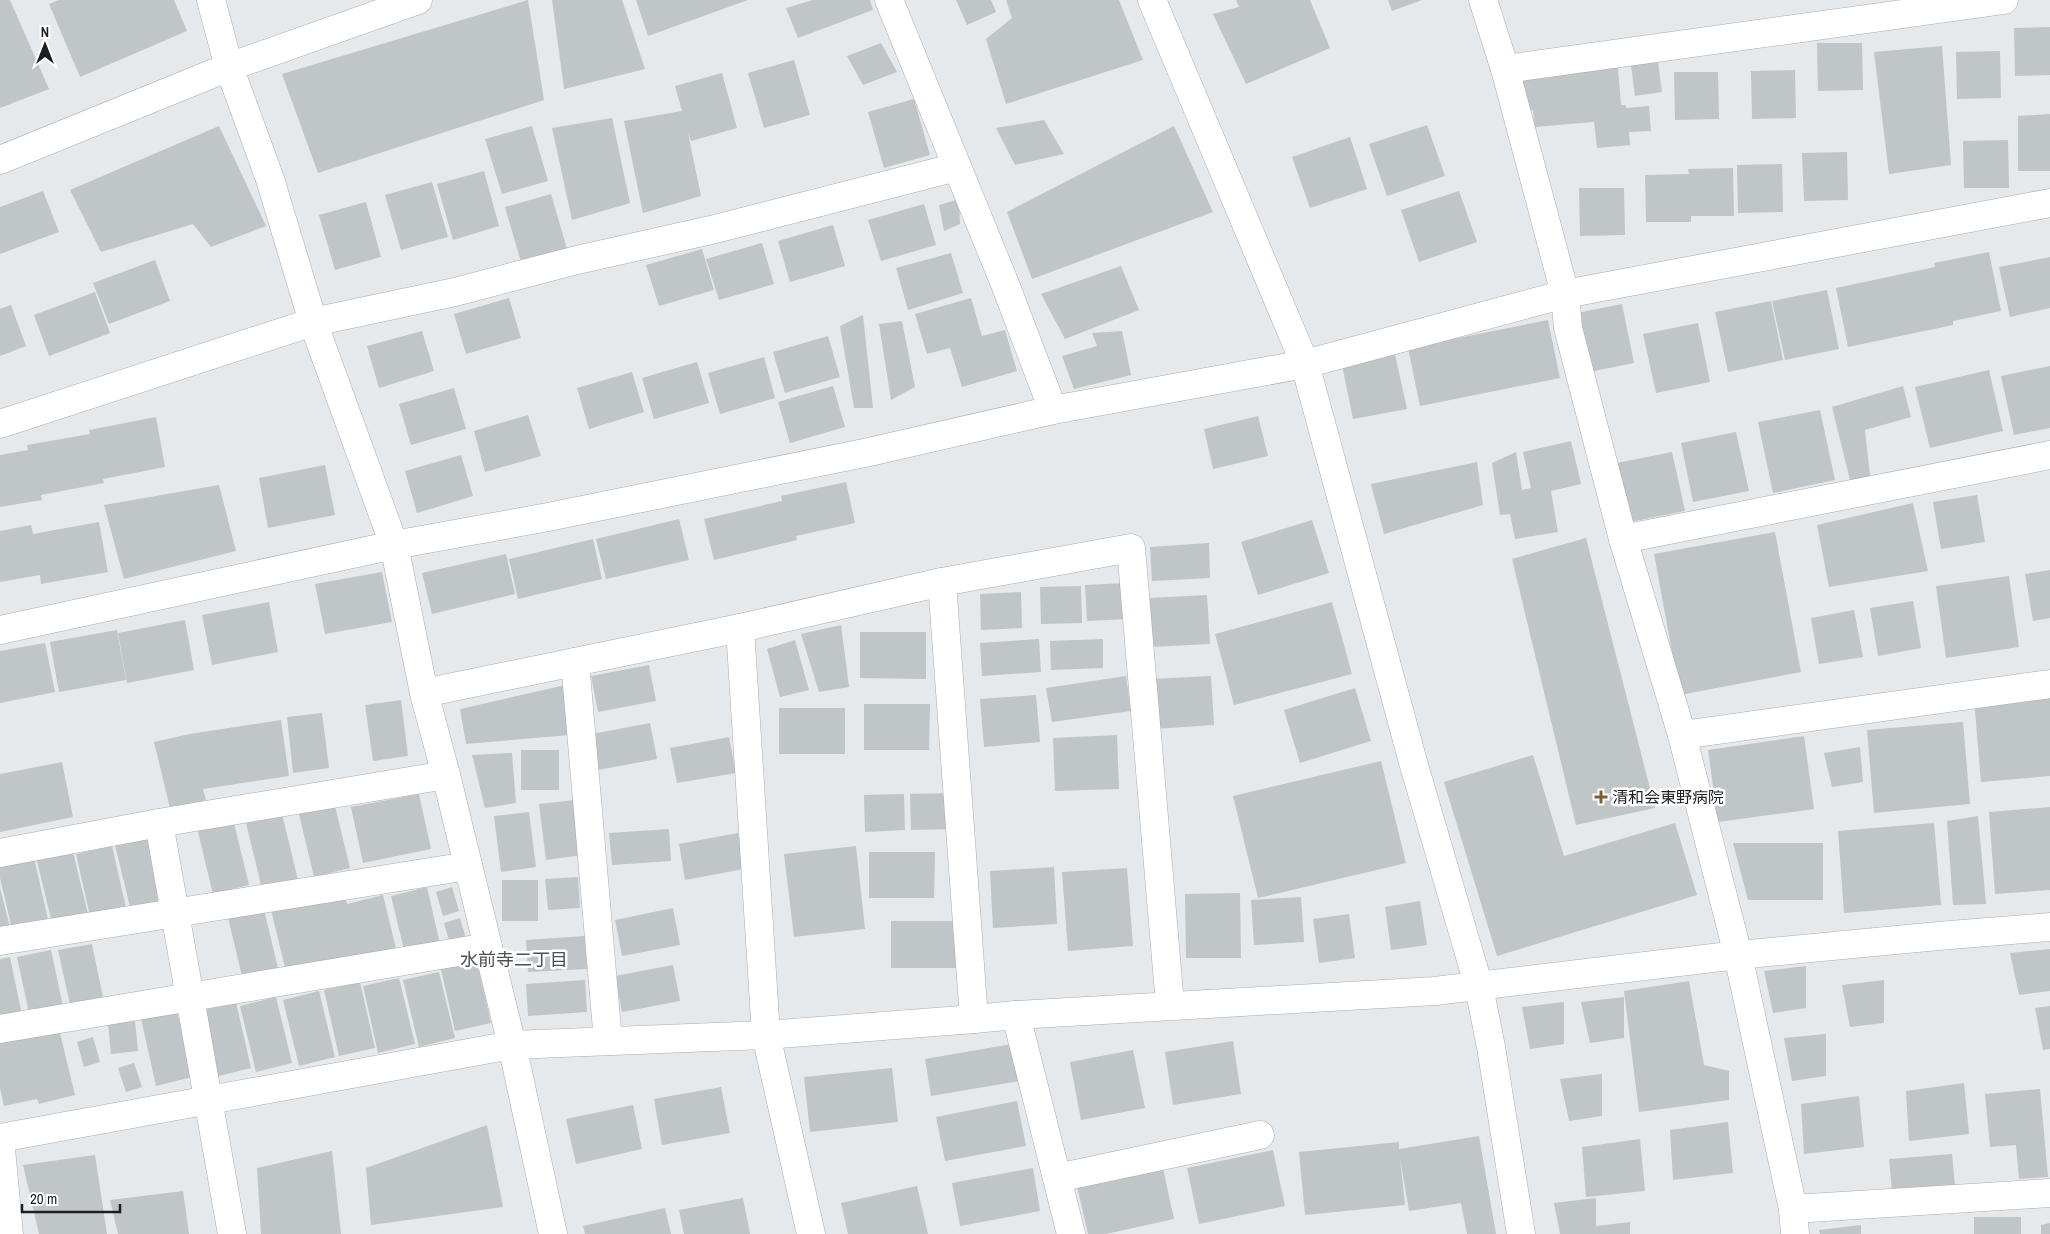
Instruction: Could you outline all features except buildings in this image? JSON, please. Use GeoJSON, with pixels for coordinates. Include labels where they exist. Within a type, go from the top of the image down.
{"type":"FeatureCollection","features":[{"type":"Feature","properties":{"kind":"street"},"geometry":{"type":"LineString","coordinates":[[210,0],[229,68],[270,179],[313,322],[394,544],[424,694],[446,775],[512,1045],[554,1234]]}},
{"type":"Feature","properties":{"kind":"street"},"geometry":{"type":"LineString","coordinates":[[0,160],[229,68],[418,0]]}},
{"type":"Feature","properties":{"kind":"street"},"geometry":{"type":"LineString","coordinates":[[889,0],[1005,284],[1053,410]]}},
{"type":"Feature","properties":{"kind":"street"},"geometry":{"type":"LineString","coordinates":[[1152,0],[1305,364],[1410,753],[1478,987],[1491,1047],[1521,1234]]}},
{"type":"Feature","properties":{"kind":"street"},"geometry":{"type":"LineString","coordinates":[[1483,0],[1505,69],[1565,294],[1568,328],[1623,539],[1682,735],[1738,954],[1794,1222],[2050,1192]]}},
{"type":"Feature","properties":{"kind":"street"},"geometry":{"type":"LineString","coordinates":[[1505,69],[2004,0]]}},
{"type":"Feature","properties":{"kind":"street"},"geometry":{"type":"LineString","coordinates":[[0,424],[313,322],[455,292],[576,260],[711,230],[957,166]]}},
{"type":"Feature","properties":{"kind":"street"},"geometry":{"type":"LineString","coordinates":[[0,630],[394,544],[548,518],[860,454],[1053,410],[1305,364],[1565,294],[2050,203]]}},
{"type":"Feature","properties":{"kind":"street"},"geometry":{"type":"LineString","coordinates":[[1623,539],[2050,455]]}},
{"type":"Feature","properties":{"kind":"street"},"geometry":{"type":"LineString","coordinates":[[424,694],[740,628],[942,582],[1131,548],[1170,1005]]}},
{"type":"Feature","properties":{"kind":"street"},"geometry":{"type":"LineString","coordinates":[[942,582],[974,1020]]}},
{"type":"Feature","properties":{"kind":"street"},"geometry":{"type":"LineString","coordinates":[[740,628],[766,1035],[811,1234]]}},
{"type":"Feature","properties":{"kind":"street"},"geometry":{"type":"LineString","coordinates":[[575,662],[608,1041]]}},
{"type":"Feature","properties":{"kind":"street"},"geometry":{"type":"LineString","coordinates":[[1682,735],[2050,684]]}},
{"type":"Feature","properties":{"kind":"street"},"geometry":{"type":"LineString","coordinates":[[0,853],[159,823],[446,775]]}},
{"type":"Feature","properties":{"kind":"street"},"geometry":{"type":"LineString","coordinates":[[159,823],[232,1234]]}},
{"type":"Feature","properties":{"kind":"street"},"geometry":{"type":"LineString","coordinates":[[0,941],[468,866]]}},
{"type":"Feature","properties":{"kind":"street"},"geometry":{"type":"LineString","coordinates":[[9,1234],[0,1138],[512,1045],[766,1035],[974,1020],[1016,1015],[1435,991],[1738,954],[2050,927]]}},
{"type":"Feature","properties":{"kind":"street"},"geometry":{"type":"LineString","coordinates":[[0,1029],[488,948]]}},
{"type":"Feature","properties":{"kind":"street"},"geometry":{"type":"LineString","coordinates":[[1016,1015],[1071,1234]]}},
{"type":"Feature","properties":{"kind":"street"},"geometry":{"type":"LineString","coordinates":[[1057,1178],[1260,1135]]}},
{"type":"Feature","properties":{"kind":"place","name":"清和会東野病院"},"geometry":{"type":"Point","coordinates":[1601,797]}},
{"type":"Feature","properties":{"kind":"district","name":"水前寺二丁目"},"geometry":{"type":"Point","coordinates":[514,960]}}]}
